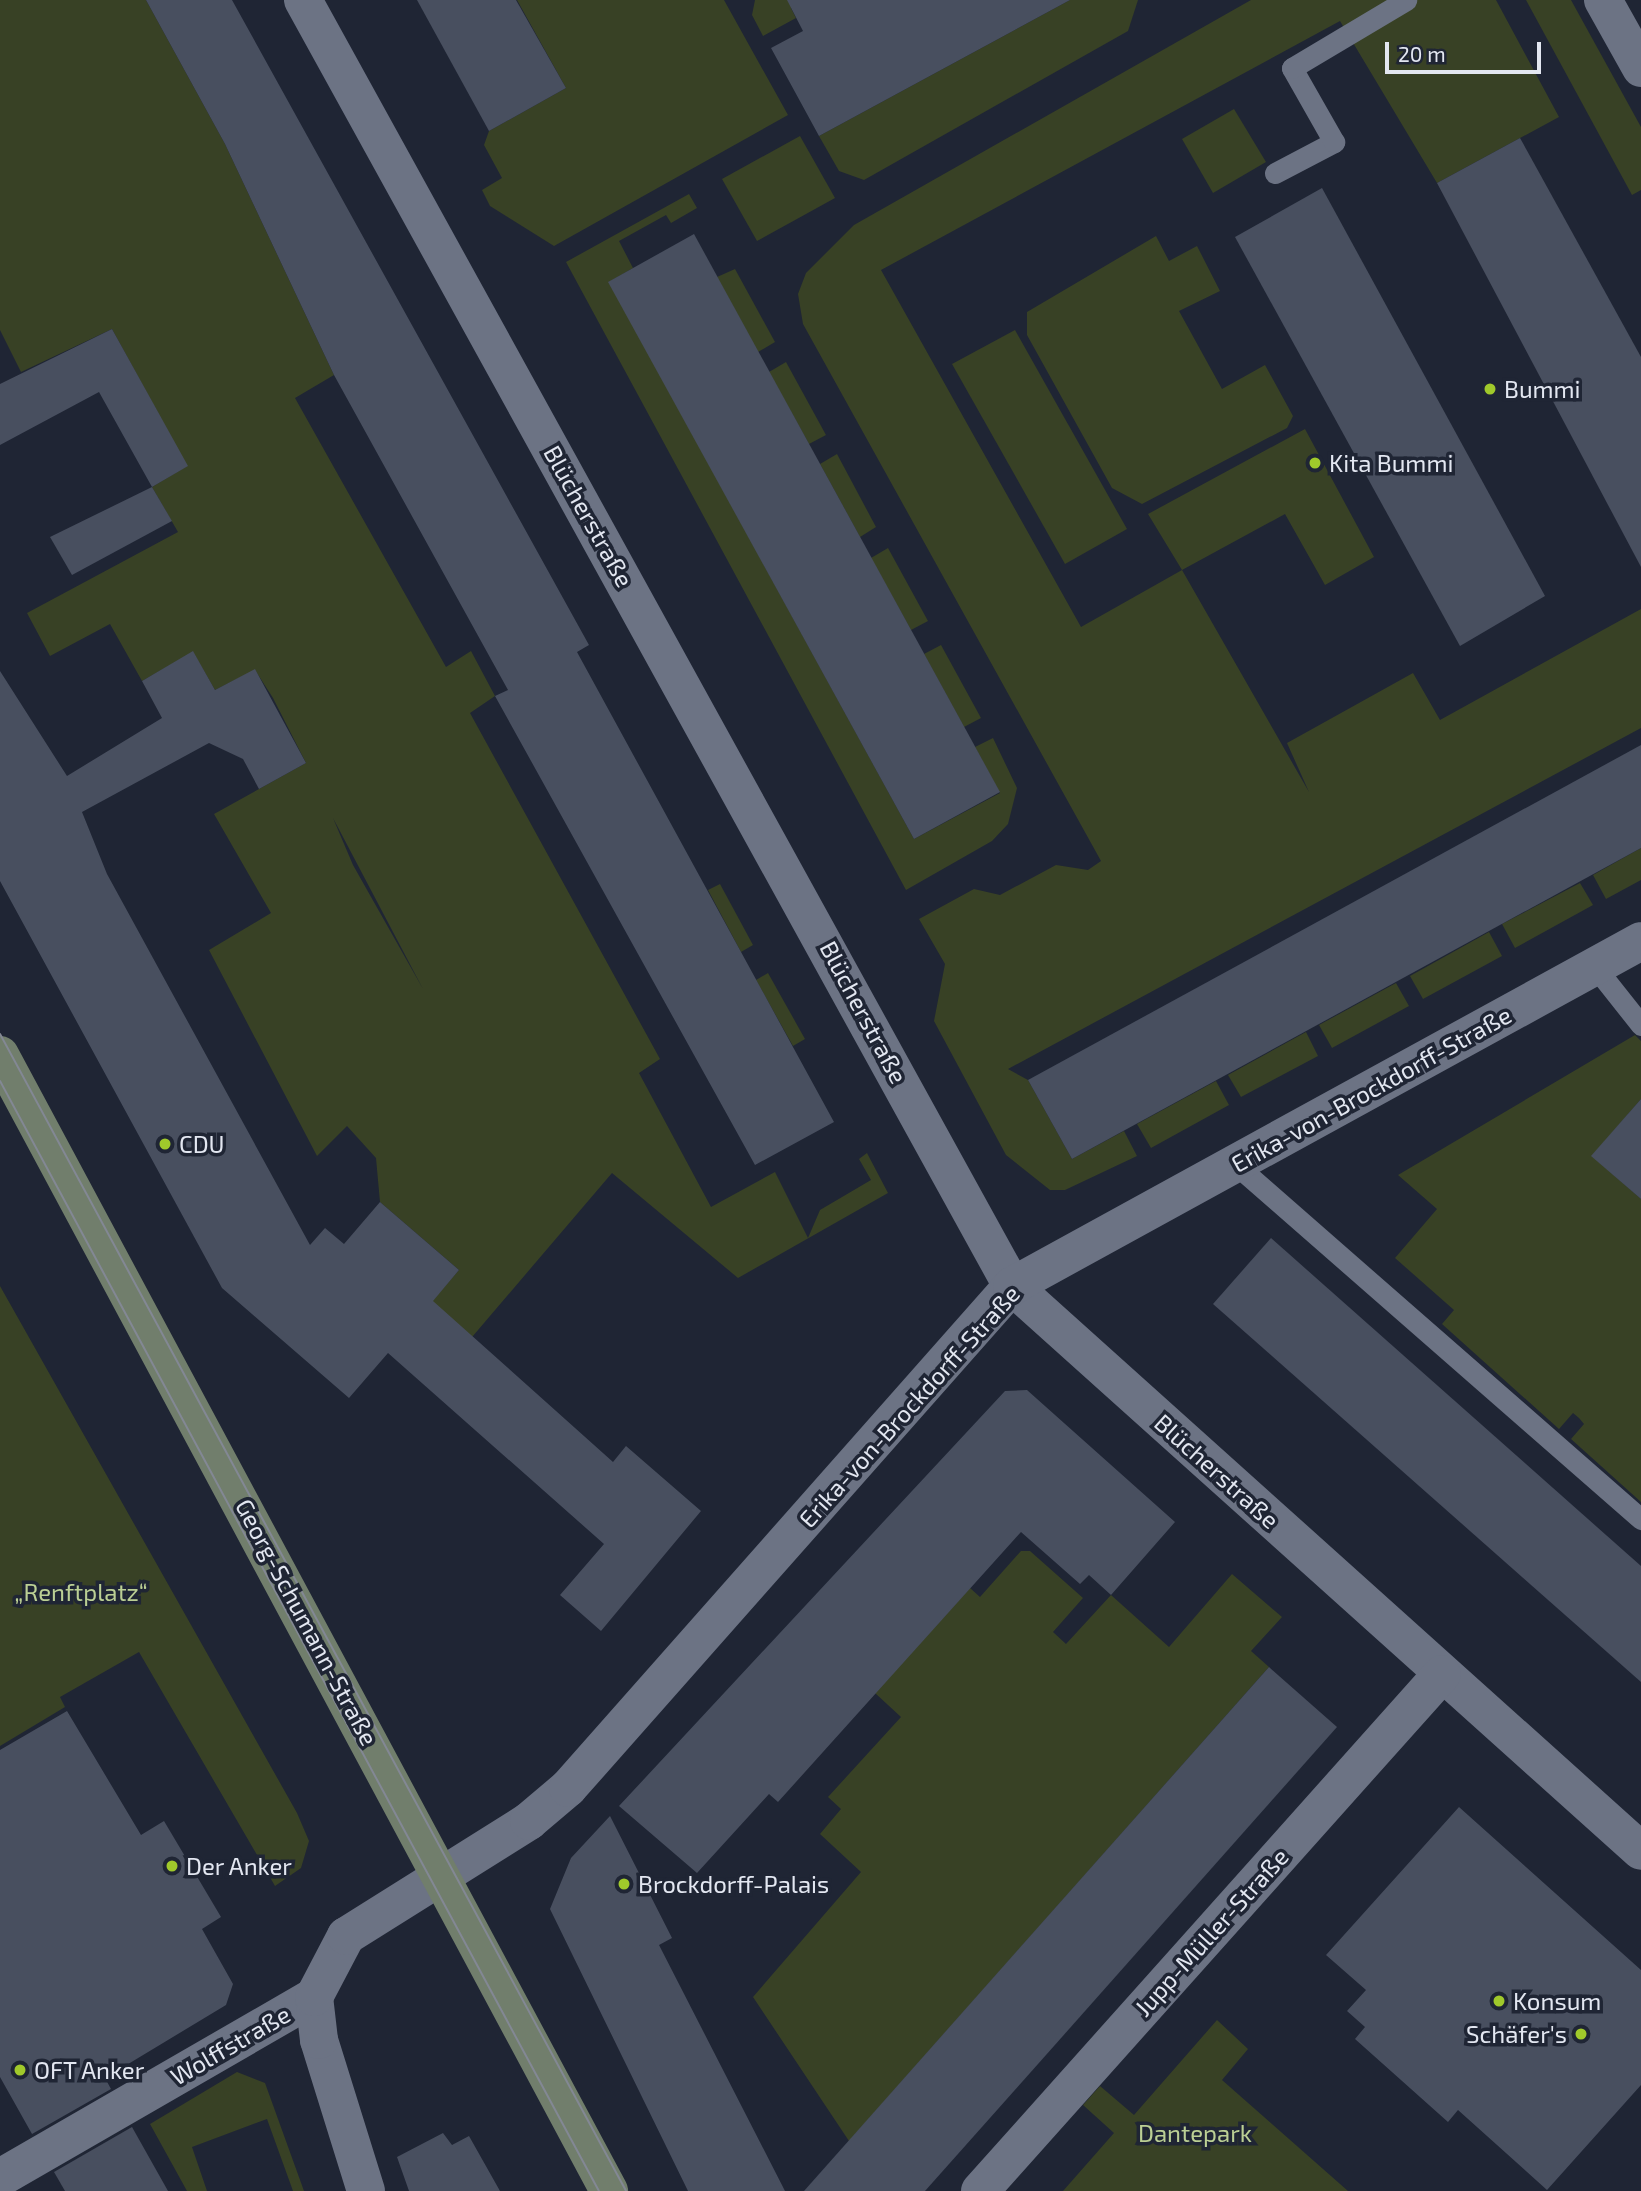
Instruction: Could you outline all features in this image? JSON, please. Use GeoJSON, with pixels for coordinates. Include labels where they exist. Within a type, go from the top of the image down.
{"type":"FeatureCollection","features":[{"type":"Feature","properties":{"kind":"main road","name":"Georg-Schumann-Straße"},"geometry":{"type":"LineString","coordinates":[[0,1055],[442,1872],[609,2191]]}},
{"type":"Feature","properties":{"kind":"street","name":"Blücherstraße"},"geometry":{"type":"LineString","coordinates":[[303,0],[1012,1286],[1641,1851]]}},
{"type":"Feature","properties":{"kind":"street"},"geometry":{"type":"LineString","coordinates":[[1603,0],[1641,68]]}},
{"type":"Feature","properties":{"kind":"street","name":"Erika-von-Brockdorff-Straße"},"geometry":{"type":"LineString","coordinates":[[314,1997],[346,1936],[442,1872],[529,1821],[568,1788],[1012,1286],[1641,941]]}},
{"type":"Feature","properties":{"kind":"street","name":"Jupp-Müller-Straße"},"geometry":{"type":"LineString","coordinates":[[980,2191],[1442,1674]]}},
{"type":"Feature","properties":{"kind":"street"},"geometry":{"type":"LineString","coordinates":[[314,1997],[319,2040],[366,2191]]}},
{"type":"Feature","properties":{"kind":"street","name":"Wolffstraße"},"geometry":{"type":"LineString","coordinates":[[0,2178],[314,1997]]}},
{"type":"Feature","properties":{"kind":"lane"},"geometry":{"type":"LineString","coordinates":[[1275,173],[1334,142],[1292,68],[1406,0]]}},
{"type":"Feature","properties":{"kind":"lane"},"geometry":{"type":"LineString","coordinates":[[1595,967],[1641,1025]]}},
{"type":"Feature","properties":{"kind":"lane"},"geometry":{"type":"LineString","coordinates":[[1234,1163],[1641,1519]]}},
{"type":"Feature","properties":{"kind":"green space"},"geometry":{"type":"Polygon","coordinates":[[[0,0],[146,0],[225,144],[334,375],[295,398],[446,667],[471,651],[495,696],[470,713],[660,1059],[639,1073],[711,1207],[775,1172],[808,1238],[820,1210],[871,1180],[859,1159],[867,1153],[888,1193],[738,1278],[612,1173],[461,1350],[420,1315],[459,1270],[380,1202],[376,1158],[347,1126],[317,1156],[209,950],[271,913],[214,814],[306,763],[273,698],[255,670],[215,690],[193,652],[142,681],[110,624],[50,656],[27,613],[178,532],[152,487],[187,466],[112,329],[21,372],[0,330],[0,0]],[[333,818],[353,865],[423,989],[333,818]]]}},
{"type":"Feature","properties":{"kind":"green space"},"geometry":{"type":"Polygon","coordinates":[[[517,0],[724,0],[788,115],[554,246],[490,206],[482,190],[502,178],[484,145],[489,131],[566,88],[517,0]]]}},
{"type":"Feature","properties":{"kind":"green space"},"geometry":{"type":"Polygon","coordinates":[[[755,0],[806,0],[791,8],[796,18],[763,36],[752,15],[755,0]]]}},
{"type":"Feature","properties":{"kind":"green space"},"geometry":{"type":"Polygon","coordinates":[[[1070,0],[1138,0],[1128,31],[864,180],[839,171],[819,136],[1070,0]]]}},
{"type":"Feature","properties":{"kind":"green space"},"geometry":{"type":"Polygon","coordinates":[[[1251,0],[1496,0],[1559,117],[1437,183],[1340,21],[881,270],[1081,627],[1182,570],[1309,792],[1287,743],[1413,673],[1440,720],[1641,609],[1641,728],[1008,1069],[1028,1080],[1072,1159],[1124,1131],[1137,1156],[1065,1190],[1050,1190],[1006,1155],[934,1021],[945,964],[919,919],[974,889],[1000,895],[1056,865],[1088,870],[1101,861],[803,324],[798,294],[806,273],[854,225],[1251,0]]]}},
{"type":"Feature","properties":{"kind":"green space"},"geometry":{"type":"Polygon","coordinates":[[[1526,0],[1571,0],[1641,127],[1641,190],[1632,195],[1526,0]]]}},
{"type":"Feature","properties":{"kind":"green space"},"geometry":{"type":"Polygon","coordinates":[[[1234,109],[1266,162],[1213,193],[1182,139],[1234,109]]]}},
{"type":"Feature","properties":{"kind":"green space"},"geometry":{"type":"Polygon","coordinates":[[[800,136],[835,198],[757,241],[722,179],[800,136]]]}},
{"type":"Feature","properties":{"kind":"green space"},"geometry":{"type":"Polygon","coordinates":[[[689,194],[697,208],[671,223],[666,215],[619,241],[633,268],[609,282],[914,839],[1000,793],[975,747],[993,738],[1017,788],[1008,824],[992,841],[906,890],[566,262],[689,194]]]}},
{"type":"Feature","properties":{"kind":"green space"},"geometry":{"type":"Polygon","coordinates":[[[1156,236],[1169,261],[1197,246],[1220,291],[1179,311],[1222,389],[1265,365],[1293,416],[1287,428],[1142,504],[1112,488],[1027,335],[1027,312],[1156,236]]]}},
{"type":"Feature","properties":{"kind":"green space"},"geometry":{"type":"Polygon","coordinates":[[[735,269],[775,342],[758,352],[717,277],[735,269]]]}},
{"type":"Feature","properties":{"kind":"green space"},"geometry":{"type":"Polygon","coordinates":[[[1015,330],[1127,529],[1065,564],[952,364],[1015,330]]]}},
{"type":"Feature","properties":{"kind":"green space"},"geometry":{"type":"Polygon","coordinates":[[[786,362],[826,435],[809,444],[769,372],[786,362]]]}},
{"type":"Feature","properties":{"kind":"green space"},"geometry":{"type":"Polygon","coordinates":[[[1305,429],[1374,557],[1325,585],[1285,514],[1182,570],[1148,514],[1305,429]]]}},
{"type":"Feature","properties":{"kind":"green space"},"geometry":{"type":"Polygon","coordinates":[[[837,454],[876,527],[860,537],[820,464],[837,454]]]}},
{"type":"Feature","properties":{"kind":"green space"},"geometry":{"type":"Polygon","coordinates":[[[888,548],[928,621],[911,630],[871,558],[888,548]]]}},
{"type":"Feature","properties":{"kind":"green space"},"geometry":{"type":"Polygon","coordinates":[[[941,645],[981,718],[964,727],[924,654],[941,645]]]}},
{"type":"Feature","properties":{"kind":"green space"},"geometry":{"type":"Polygon","coordinates":[[[1641,848],[1641,880],[1606,899],[1593,875],[1641,848]]]}},
{"type":"Feature","properties":{"kind":"green space"},"geometry":{"type":"Polygon","coordinates":[[[1580,883],[1593,905],[1515,948],[1502,924],[1580,883]]]}},
{"type":"Feature","properties":{"kind":"green space"},"geometry":{"type":"Polygon","coordinates":[[[720,884],[753,945],[741,952],[708,890],[720,884]]]}},
{"type":"Feature","properties":{"kind":"green space"},"geometry":{"type":"Polygon","coordinates":[[[1489,932],[1502,956],[1423,999],[1410,976],[1489,932]]]}},
{"type":"Feature","properties":{"kind":"green space"},"geometry":{"type":"Polygon","coordinates":[[[768,973],[805,1039],[793,1046],[756,980],[768,973]]]}},
{"type":"Feature","properties":{"kind":"green space"},"geometry":{"type":"Polygon","coordinates":[[[1396,983],[1409,1006],[1332,1048],[1319,1025],[1396,983]]]}},
{"type":"Feature","properties":{"kind":"green space"},"geometry":{"type":"Polygon","coordinates":[[[1306,1032],[1318,1056],[1241,1097],[1228,1075],[1306,1032]]]}},
{"type":"Feature","properties":{"kind":"green space"},"geometry":{"type":"Polygon","coordinates":[[[1635,1035],[1641,1041],[1641,1099],[1592,1156],[1641,1199],[1641,1502],[1571,1439],[1584,1424],[1579,1418],[1573,1413],[1559,1429],[1442,1324],[1454,1310],[1395,1258],[1437,1209],[1398,1175],[1635,1035]]]}},
{"type":"Feature","properties":{"kind":"green space"},"geometry":{"type":"Polygon","coordinates":[[[1216,1081],[1229,1105],[1151,1148],[1137,1124],[1216,1081]]]}},
{"type":"Feature","properties":{"kind":"green space","name":"„Renftplatz“"},"geometry":{"type":"Polygon","coordinates":[[[0,1286],[297,1813],[309,1841],[301,1868],[275,1886],[139,1652],[60,1697],[65,1707],[0,1746],[0,1286]]]}},
{"type":"Feature","properties":{"kind":"green space"},"geometry":{"type":"Polygon","coordinates":[[[1021,1551],[1030,1551],[1083,1598],[1053,1632],[1066,1644],[1111,1595],[1169,1647],[1232,1574],[1282,1617],[1251,1651],[1269,1667],[849,2141],[753,1997],[861,1872],[820,1834],[841,1809],[828,1797],[901,1717],[875,1693],[970,1588],[980,1597],[1021,1551]]]}},
{"type":"Feature","properties":{"kind":"green space","name":"Dantepark"},"geometry":{"type":"Polygon","coordinates":[[[1217,2020],[1248,2049],[1222,2080],[1348,2191],[1063,2191],[1114,2133],[1083,2105],[1100,2086],[1134,2115],[1217,2020]]]}},
{"type":"Feature","properties":{"kind":"green space"},"geometry":{"type":"Polygon","coordinates":[[[237,2072],[265,2083],[304,2191],[293,2191],[267,2119],[192,2147],[207,2191],[187,2191],[150,2124],[237,2072]]]}},
{"type":"Feature","properties":{"kind":"building"},"geometry":{"type":"Polygon","coordinates":[[[146,0],[232,0],[589,645],[577,652],[834,1122],[755,1165],[495,696],[508,690],[334,375],[225,144],[146,0]]]}},
{"type":"Feature","properties":{"kind":"building"},"geometry":{"type":"Polygon","coordinates":[[[417,0],[516,0],[566,88],[489,131],[417,0]]]}},
{"type":"Feature","properties":{"kind":"building"},"geometry":{"type":"Polygon","coordinates":[[[787,0],[1070,0],[819,136],[771,48],[803,31],[787,0]]]}},
{"type":"Feature","properties":{"kind":"building"},"geometry":{"type":"Polygon","coordinates":[[[1520,138],[1641,357],[1641,567],[1437,183],[1520,138]]]}},
{"type":"Feature","properties":{"kind":"building"},"geometry":{"type":"Polygon","coordinates":[[[1322,188],[1545,596],[1460,646],[1235,237],[1322,188]]]}},
{"type":"Feature","properties":{"kind":"building"},"geometry":{"type":"Polygon","coordinates":[[[694,234],[1000,792],[914,839],[608,282],[694,234]]]}},
{"type":"Feature","properties":{"kind":"building"},"geometry":{"type":"Polygon","coordinates":[[[112,329],[188,466],[152,487],[99,392],[0,445],[0,384],[112,329]]]}},
{"type":"Feature","properties":{"kind":"building"},"geometry":{"type":"Polygon","coordinates":[[[152,487],[172,521],[72,575],[50,537],[152,487]]]}},
{"type":"Feature","properties":{"kind":"building"},"geometry":{"type":"Polygon","coordinates":[[[193,651],[215,690],[255,669],[306,763],[259,789],[243,759],[209,743],[82,812],[107,874],[310,1245],[325,1228],[344,1244],[380,1202],[459,1270],[433,1301],[613,1462],[626,1446],[701,1511],[601,1631],[560,1595],[604,1544],[388,1353],[349,1398],[222,1288],[0,881],[0,671],[67,776],[162,718],[142,681],[193,651]]]}},
{"type":"Feature","properties":{"kind":"building"},"geometry":{"type":"Polygon","coordinates":[[[1641,745],[1641,848],[1072,1159],[1028,1080],[1641,745]]]}},
{"type":"Feature","properties":{"kind":"building"},"geometry":{"type":"Polygon","coordinates":[[[1641,1099],[1641,1199],[1591,1156],[1641,1099]]]}},
{"type":"Feature","properties":{"kind":"building"},"geometry":{"type":"Polygon","coordinates":[[[1271,1238],[1641,1566],[1641,1682],[1213,1304],[1271,1238]]]}},
{"type":"Feature","properties":{"kind":"building"},"geometry":{"type":"Polygon","coordinates":[[[1027,1390],[1175,1522],[1111,1595],[1089,1575],[1080,1584],[1021,1532],[778,1802],[769,1794],[697,1873],[619,1806],[1005,1391],[1027,1390]]]}},
{"type":"Feature","properties":{"kind":"building"},"geometry":{"type":"Polygon","coordinates":[[[1269,1667],[1337,1727],[1054,2046],[925,2191],[804,2191],[1269,1667]]]}},
{"type":"Feature","properties":{"kind":"building"},"geometry":{"type":"Polygon","coordinates":[[[67,1711],[141,1835],[164,1821],[221,1917],[202,1929],[233,1984],[226,2005],[105,2078],[111,2089],[32,2134],[0,2077],[0,1750],[67,1711]]]}},
{"type":"Feature","properties":{"kind":"building","name":"Konsum"},"geometry":{"type":"Polygon","coordinates":[[[1459,1807],[1641,1970],[1641,2085],[1547,2190],[1458,2110],[1448,2122],[1355,2039],[1365,2027],[1347,2011],[1366,1990],[1326,1955],[1459,1807]]]}},
{"type":"Feature","properties":{"kind":"building"},"geometry":{"type":"Polygon","coordinates":[[[610,1816],[672,1938],[659,1945],[785,2191],[688,2191],[550,1909],[571,1858],[610,1816]]]}},
{"type":"Feature","properties":{"kind":"building"},"geometry":{"type":"Polygon","coordinates":[[[132,2127],[168,2191],[65,2191],[54,2172],[132,2127]]]}},
{"type":"Feature","properties":{"kind":"building"},"geometry":{"type":"Polygon","coordinates":[[[443,2133],[452,2145],[469,2136],[500,2191],[409,2191],[397,2157],[443,2133]]]}},
{"type":"Feature","properties":{"kind":"tram line"},"geometry":{"type":"LineString","coordinates":[[0,1034],[626,2191]]}},
{"type":"Feature","properties":{"kind":"tram line"},"geometry":{"type":"LineString","coordinates":[[0,1081],[599,2191]]}},
{"type":"Feature","properties":{"kind":"place","name":"Bummi"},"geometry":{"type":"Point","coordinates":[1490,389]}},
{"type":"Feature","properties":{"kind":"place","name":"Kita Bummi"},"geometry":{"type":"Point","coordinates":[1315,463]}},
{"type":"Feature","properties":{"kind":"place","name":"CDU"},"geometry":{"type":"Point","coordinates":[165,1144]}},
{"type":"Feature","properties":{"kind":"place","name":"Der Anker"},"geometry":{"type":"Point","coordinates":[172,1866]}},
{"type":"Feature","properties":{"kind":"place","name":"Brockdorff-Palais"},"geometry":{"type":"Point","coordinates":[624,1884]}},
{"type":"Feature","properties":{"kind":"place","name":"Konsum"},"geometry":{"type":"Point","coordinates":[1499,2001]}},
{"type":"Feature","properties":{"kind":"place","name":"Schäfer's"},"geometry":{"type":"Point","coordinates":[1581,2034]}},
{"type":"Feature","properties":{"kind":"place","name":"OFT Anker"},"geometry":{"type":"Point","coordinates":[20,2070]}}]}
